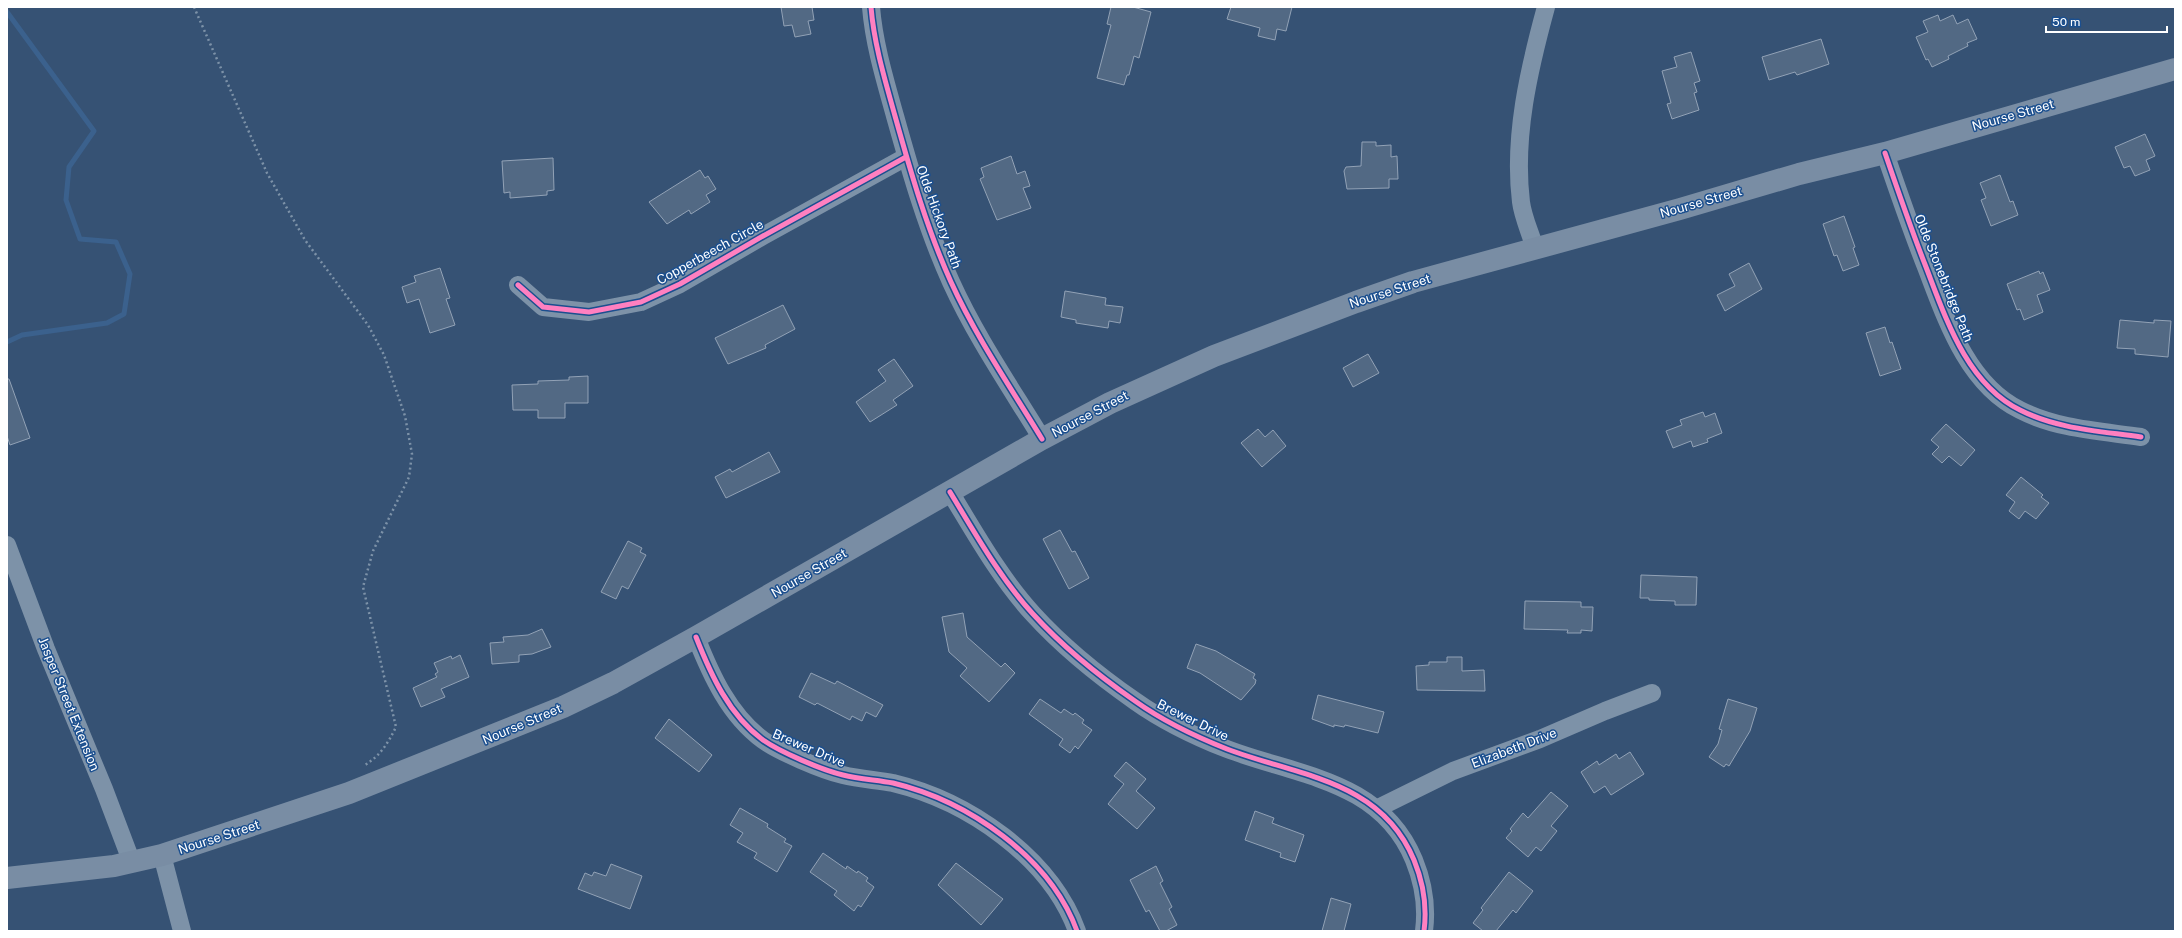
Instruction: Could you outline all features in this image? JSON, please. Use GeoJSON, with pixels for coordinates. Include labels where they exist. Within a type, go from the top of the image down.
{"type":"FeatureCollection","features":[{"type":"Feature","properties":{"kind":"main road","name":"Nourse Street"},"geometry":{"type":"LineString","coordinates":[[7,878],[132,863],[162,855],[333,799],[462,749],[593,693],[696,637],[1042,439],[1142,387],[1240,346],[1388,290],[1799,174],[1885,153],[2175,69]]}},
{"type":"Feature","properties":{"kind":"street","name":"Olde Hickory Path"},"geometry":{"type":"LineString","coordinates":[[872,7],[873,28],[906,157],[929,228],[952,283],[1042,439]]}},
{"type":"Feature","properties":{"kind":"street"},"geometry":{"type":"LineString","coordinates":[[1535,249],[1521,204],[1519,175],[1520,131],[1532,56],[1546,7]]}},
{"type":"Feature","properties":{"kind":"street","name":"Olde Stonebridge Path"},"geometry":{"type":"LineString","coordinates":[[1885,153],[1921,254],[1951,329],[1969,362],[1990,388],[2019,410],[2038,418],[2058,424],[2141,437]]}},
{"type":"Feature","properties":{"kind":"street","name":"Copperbeech Circle"},"geometry":{"type":"LineString","coordinates":[[518,285],[543,307],[589,312],[641,302],[680,284],[906,157]]}},
{"type":"Feature","properties":{"kind":"street","name":"Brewer Drive"},"geometry":{"type":"LineString","coordinates":[[950,492],[998,569],[1033,614],[1073,652],[1135,701],[1178,728],[1226,748],[1358,794],[1378,808],[1402,836],[1417,868],[1424,901],[1424,931]]}},
{"type":"Feature","properties":{"kind":"street","name":"Jasper Street Extension"},"geometry":{"type":"LineString","coordinates":[[7,544],[44,643],[104,789],[132,863]]}},
{"type":"Feature","properties":{"kind":"street","name":"Brewer Drive"},"geometry":{"type":"LineString","coordinates":[[696,637],[707,666],[720,691],[736,713],[763,740],[776,748],[829,770],[853,777],[893,784],[924,793],[980,819],[1018,849],[1046,878],[1066,907],[1077,931]]}},
{"type":"Feature","properties":{"kind":"street","name":"Elizabeth Drive"},"geometry":{"type":"LineString","coordinates":[[1378,808],[1453,771],[1540,739],[1605,710],[1652,693]]}},
{"type":"Feature","properties":{"kind":"street"},"geometry":{"type":"LineString","coordinates":[[162,855],[182,931]]}},
{"type":"Feature","properties":{"kind":"path"},"geometry":{"type":"LineString","coordinates":[[194,7],[267,173],[305,240],[368,325],[384,355],[405,416],[412,454],[409,477],[373,551],[363,588],[396,727],[386,747],[374,760],[361,767]]}},
{"type":"Feature","properties":{"kind":"building"},"geometry":{"type":"Polygon","coordinates":[[[781,7],[812,7],[814,20],[808,21],[811,34],[795,37],[792,25],[784,26],[781,7]]]}},
{"type":"Feature","properties":{"kind":"building"},"geometry":{"type":"Polygon","coordinates":[[[1111,7],[1133,7],[1151,12],[1139,58],[1134,56],[1129,75],[1127,75],[1124,85],[1097,78],[1111,25],[1107,24],[1111,7]]]}},
{"type":"Feature","properties":{"kind":"building"},"geometry":{"type":"Polygon","coordinates":[[[1231,7],[1292,7],[1286,31],[1277,29],[1275,40],[1258,36],[1260,28],[1227,19],[1231,7]]]}},
{"type":"Feature","properties":{"kind":"building"},"geometry":{"type":"Polygon","coordinates":[[[1938,15],[1940,21],[1953,15],[1957,24],[1968,19],[1977,39],[1967,43],[1968,46],[1948,56],[1949,59],[1932,67],[1928,59],[1926,60],[1916,37],[1928,32],[1923,21],[1938,15]]]}},
{"type":"Feature","properties":{"kind":"building"},"geometry":{"type":"Polygon","coordinates":[[[1821,39],[1829,64],[1797,75],[1795,72],[1769,80],[1762,57],[1821,39]]]}},
{"type":"Feature","properties":{"kind":"building"},"geometry":{"type":"Polygon","coordinates":[[[1691,52],[1700,81],[1694,83],[1697,92],[1694,93],[1699,110],[1672,119],[1667,104],[1671,103],[1662,71],[1677,67],[1674,57],[1691,52]]]}},
{"type":"Feature","properties":{"kind":"building"},"geometry":{"type":"Polygon","coordinates":[[[2145,134],[2155,156],[2146,160],[2150,170],[2135,176],[2130,166],[2124,168],[2115,147],[2145,134]]]}},
{"type":"Feature","properties":{"kind":"building"},"geometry":{"type":"Polygon","coordinates":[[[1362,142],[1376,142],[1376,146],[1391,145],[1391,157],[1397,156],[1398,179],[1389,179],[1389,188],[1347,189],[1344,171],[1346,167],[1361,166],[1362,142]]]}},
{"type":"Feature","properties":{"kind":"building"},"geometry":{"type":"Polygon","coordinates":[[[1011,156],[1017,174],[1025,171],[1030,186],[1023,188],[1031,208],[997,220],[980,179],[984,177],[981,168],[1011,156]]]}},
{"type":"Feature","properties":{"kind":"building"},"geometry":{"type":"Polygon","coordinates":[[[553,158],[554,190],[547,191],[547,195],[510,198],[510,192],[504,193],[502,161],[553,158]]]}},
{"type":"Feature","properties":{"kind":"building"},"geometry":{"type":"Polygon","coordinates":[[[700,170],[705,178],[708,176],[716,189],[706,195],[710,202],[691,214],[689,210],[667,224],[649,202],[700,170]]]}},
{"type":"Feature","properties":{"kind":"building"},"geometry":{"type":"Polygon","coordinates":[[[2000,175],[2010,202],[2013,201],[2018,215],[1991,226],[1981,200],[1986,198],[1980,183],[2000,175]]]}},
{"type":"Feature","properties":{"kind":"building"},"geometry":{"type":"Polygon","coordinates":[[[1844,216],[1855,247],[1853,248],[1859,265],[1843,271],[1837,255],[1834,256],[1823,224],[1844,216]]]}},
{"type":"Feature","properties":{"kind":"building"},"geometry":{"type":"Polygon","coordinates":[[[1749,263],[1762,289],[1725,311],[1717,295],[1735,286],[1729,274],[1749,263]]]}},
{"type":"Feature","properties":{"kind":"building"},"geometry":{"type":"Polygon","coordinates":[[[440,268],[450,298],[446,299],[455,325],[430,333],[419,299],[407,303],[402,287],[416,282],[414,276],[440,268]]]}},
{"type":"Feature","properties":{"kind":"building"},"geometry":{"type":"Polygon","coordinates":[[[2039,271],[2040,274],[2043,272],[2050,290],[2037,295],[2043,312],[2024,320],[2020,309],[2017,310],[2007,284],[2039,271]]]}},
{"type":"Feature","properties":{"kind":"building"},"geometry":{"type":"Polygon","coordinates":[[[1065,291],[1106,298],[1105,305],[1123,307],[1120,323],[1109,321],[1108,328],[1076,323],[1076,320],[1061,317],[1065,291]]]}},
{"type":"Feature","properties":{"kind":"building"},"geometry":{"type":"Polygon","coordinates":[[[783,305],[795,329],[765,345],[766,348],[728,364],[715,338],[783,305]]]}},
{"type":"Feature","properties":{"kind":"building"},"geometry":{"type":"Polygon","coordinates":[[[2120,320],[2154,323],[2154,320],[2171,321],[2168,357],[2135,354],[2135,349],[2117,348],[2120,320]]]}},
{"type":"Feature","properties":{"kind":"building"},"geometry":{"type":"Polygon","coordinates":[[[1885,327],[1890,343],[1892,342],[1901,369],[1880,376],[1866,333],[1885,327]]]}},
{"type":"Feature","properties":{"kind":"building"},"geometry":{"type":"Polygon","coordinates":[[[1368,354],[1379,373],[1353,387],[1343,368],[1368,354]]]}},
{"type":"Feature","properties":{"kind":"building"},"geometry":{"type":"Polygon","coordinates":[[[894,359],[913,386],[893,400],[897,405],[870,422],[856,402],[886,381],[878,370],[894,359]]]}},
{"type":"Feature","properties":{"kind":"building"},"geometry":{"type":"Polygon","coordinates":[[[588,376],[588,403],[565,403],[565,418],[538,418],[538,410],[513,410],[512,385],[538,384],[538,381],[569,380],[569,377],[588,376]]]}},
{"type":"Feature","properties":{"kind":"building"},"geometry":{"type":"Polygon","coordinates":[[[7,379],[9,379],[30,438],[10,445],[7,436],[7,379]]]}},
{"type":"Feature","properties":{"kind":"building"},"geometry":{"type":"Polygon","coordinates":[[[1703,412],[1705,417],[1715,413],[1722,433],[1707,439],[1708,442],[1693,447],[1691,441],[1673,448],[1666,431],[1682,425],[1680,420],[1703,412]]]}},
{"type":"Feature","properties":{"kind":"building"},"geometry":{"type":"Polygon","coordinates":[[[1946,424],[1975,450],[1961,466],[1949,456],[1942,463],[1932,454],[1939,447],[1931,440],[1946,424]]]}},
{"type":"Feature","properties":{"kind":"building"},"geometry":{"type":"Polygon","coordinates":[[[1258,429],[1265,437],[1273,430],[1286,446],[1262,467],[1241,443],[1258,429]]]}},
{"type":"Feature","properties":{"kind":"building"},"geometry":{"type":"Polygon","coordinates":[[[769,452],[780,472],[726,498],[715,477],[730,469],[732,472],[769,452]]]}},
{"type":"Feature","properties":{"kind":"building"},"geometry":{"type":"Polygon","coordinates":[[[2021,477],[2043,495],[2041,497],[2049,503],[2036,519],[2025,511],[2019,519],[2009,511],[2015,502],[2006,495],[2021,477]]]}},
{"type":"Feature","properties":{"kind":"building"},"geometry":{"type":"Polygon","coordinates":[[[1060,530],[1072,552],[1075,551],[1089,578],[1069,589],[1043,539],[1060,530]]]}},
{"type":"Feature","properties":{"kind":"building"},"geometry":{"type":"Polygon","coordinates":[[[628,541],[642,548],[640,552],[646,555],[628,589],[622,586],[616,599],[601,592],[628,541]]]}},
{"type":"Feature","properties":{"kind":"building"},"geometry":{"type":"Polygon","coordinates":[[[1641,575],[1697,577],[1696,605],[1675,605],[1675,601],[1649,600],[1649,598],[1640,598],[1641,575]]]}},
{"type":"Feature","properties":{"kind":"building"},"geometry":{"type":"Polygon","coordinates":[[[1525,601],[1581,602],[1581,607],[1593,607],[1592,631],[1581,630],[1581,633],[1567,633],[1568,630],[1524,629],[1525,601]]]}},
{"type":"Feature","properties":{"kind":"building"},"geometry":{"type":"Polygon","coordinates":[[[963,613],[967,637],[1001,667],[1005,663],[1015,673],[989,702],[960,676],[967,668],[949,652],[942,617],[963,613]]]}},
{"type":"Feature","properties":{"kind":"building"},"geometry":{"type":"Polygon","coordinates":[[[542,629],[551,647],[532,654],[519,655],[519,662],[492,664],[490,643],[504,642],[503,637],[528,635],[542,629]]]}},
{"type":"Feature","properties":{"kind":"building"},"geometry":{"type":"Polygon","coordinates":[[[1196,644],[1216,651],[1255,674],[1253,678],[1256,680],[1255,684],[1241,700],[1200,673],[1187,668],[1196,644]]]}},
{"type":"Feature","properties":{"kind":"building"},"geometry":{"type":"Polygon","coordinates":[[[460,655],[469,677],[441,689],[445,697],[421,707],[413,688],[437,677],[435,674],[438,672],[434,663],[451,656],[452,659],[460,655]]]}},
{"type":"Feature","properties":{"kind":"building"},"geometry":{"type":"Polygon","coordinates":[[[1447,657],[1462,657],[1462,671],[1484,670],[1485,691],[1417,690],[1416,666],[1429,665],[1429,662],[1447,662],[1447,657]]]}},
{"type":"Feature","properties":{"kind":"building"},"geometry":{"type":"Polygon","coordinates":[[[811,673],[835,684],[837,681],[883,705],[876,717],[866,712],[862,721],[852,716],[850,720],[817,703],[815,705],[799,697],[811,673]]]}},
{"type":"Feature","properties":{"kind":"building"},"geometry":{"type":"Polygon","coordinates":[[[1318,695],[1384,712],[1378,733],[1345,725],[1344,727],[1334,725],[1334,727],[1312,719],[1318,695]]]}},
{"type":"Feature","properties":{"kind":"building"},"geometry":{"type":"Polygon","coordinates":[[[1040,699],[1061,713],[1064,709],[1073,715],[1075,713],[1084,720],[1082,723],[1092,730],[1078,749],[1075,746],[1070,753],[1059,745],[1063,739],[1029,714],[1040,699]]]}},
{"type":"Feature","properties":{"kind":"building"},"geometry":{"type":"Polygon","coordinates":[[[1728,699],[1757,708],[1750,731],[1729,766],[1726,764],[1724,767],[1709,757],[1718,744],[1722,730],[1719,729],[1728,699]]]}},
{"type":"Feature","properties":{"kind":"building"},"geometry":{"type":"Polygon","coordinates":[[[669,719],[712,755],[699,772],[655,738],[669,719]]]}},
{"type":"Feature","properties":{"kind":"building"},"geometry":{"type":"Polygon","coordinates":[[[1630,752],[1644,774],[1611,795],[1605,786],[1594,793],[1581,772],[1597,761],[1599,765],[1616,754],[1619,759],[1630,752]]]}},
{"type":"Feature","properties":{"kind":"building"},"geometry":{"type":"Polygon","coordinates":[[[1126,762],[1146,779],[1136,791],[1155,808],[1137,829],[1108,804],[1124,784],[1114,776],[1126,762]]]}},
{"type":"Feature","properties":{"kind":"building"},"geometry":{"type":"Polygon","coordinates":[[[1551,792],[1568,806],[1551,826],[1557,831],[1541,851],[1536,847],[1528,857],[1506,838],[1512,831],[1510,829],[1523,813],[1528,818],[1551,792]]]}},
{"type":"Feature","properties":{"kind":"building"},"geometry":{"type":"Polygon","coordinates":[[[740,808],[768,824],[767,827],[786,839],[784,842],[792,846],[777,872],[754,858],[757,853],[737,842],[743,833],[730,825],[740,808]]]}},
{"type":"Feature","properties":{"kind":"building"},"geometry":{"type":"Polygon","coordinates":[[[1255,811],[1274,818],[1272,823],[1304,835],[1295,862],[1280,857],[1281,853],[1245,840],[1255,811]]]}},
{"type":"Feature","properties":{"kind":"building"},"geometry":{"type":"Polygon","coordinates":[[[823,853],[846,869],[847,866],[868,878],[866,881],[874,887],[861,907],[858,905],[854,911],[834,895],[837,891],[810,872],[823,853]]]}},
{"type":"Feature","properties":{"kind":"building"},"geometry":{"type":"Polygon","coordinates":[[[956,863],[1003,899],[981,925],[938,885],[956,863]]]}},
{"type":"Feature","properties":{"kind":"building"},"geometry":{"type":"Polygon","coordinates":[[[611,864],[642,876],[630,909],[578,889],[585,873],[592,876],[594,872],[606,876],[611,864]]]}},
{"type":"Feature","properties":{"kind":"building"},"geometry":{"type":"Polygon","coordinates":[[[1156,866],[1163,881],[1160,883],[1172,907],[1169,909],[1177,925],[1166,931],[1160,931],[1149,910],[1146,912],[1130,880],[1156,866]]]}},
{"type":"Feature","properties":{"kind":"building"},"geometry":{"type":"Polygon","coordinates":[[[1509,872],[1533,891],[1516,913],[1513,910],[1496,931],[1483,931],[1473,923],[1483,910],[1481,908],[1509,872]]]}},
{"type":"Feature","properties":{"kind":"building"},"geometry":{"type":"Polygon","coordinates":[[[1331,898],[1351,904],[1344,931],[1322,931],[1331,898]]]}},
{"type":"Feature","properties":{"kind":"waterway"},"geometry":{"type":"LineString","coordinates":[[7,12],[94,131],[69,167],[66,200],[80,239],[116,242],[130,274],[124,314],[107,323],[22,335],[7,342]]}},
{"type":"Feature","properties":{"kind":"cycle path"},"geometry":{"type":"LineString","coordinates":[[871,7],[877,48],[891,102],[907,159],[934,242],[971,323],[1042,439]]}},
{"type":"Feature","properties":{"kind":"cycle path"},"geometry":{"type":"LineString","coordinates":[[1885,153],[1942,308],[1961,348],[1972,367],[1986,384],[2002,399],[2020,410],[2034,416],[2064,425],[2094,431],[2141,437]]}},
{"type":"Feature","properties":{"kind":"cycle path"},"geometry":{"type":"LineString","coordinates":[[518,285],[543,307],[589,312],[641,302],[680,284],[906,157]]}},
{"type":"Feature","properties":{"kind":"cycle path"},"geometry":{"type":"LineString","coordinates":[[950,492],[988,555],[1021,600],[1057,638],[1108,682],[1168,722],[1203,739],[1227,749],[1309,775],[1335,785],[1359,797],[1381,813],[1399,833],[1417,868],[1425,904],[1424,931]]}},
{"type":"Feature","properties":{"kind":"cycle path"},"geometry":{"type":"LineString","coordinates":[[696,637],[708,666],[722,693],[740,719],[763,740],[790,755],[834,773],[893,783],[921,791],[950,803],[977,818],[1003,836],[1027,856],[1047,879],[1064,904],[1077,931]]}}]}
